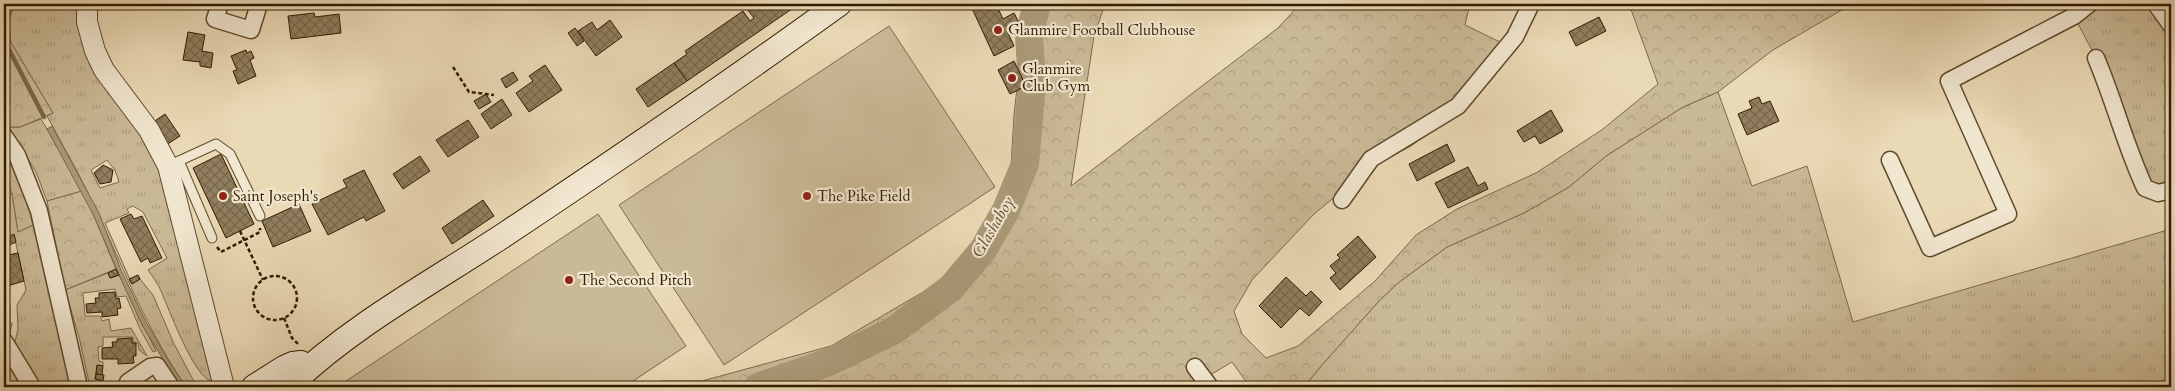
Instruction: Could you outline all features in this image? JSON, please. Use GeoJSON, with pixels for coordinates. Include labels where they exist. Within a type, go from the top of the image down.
{"type":"FeatureCollection","features":[{"type":"Feature","properties":{"kind":"main road"},"geometry":{"type":"LineString","coordinates":[[288,387],[345,338],[510,231],[719,90],[839,4]]}},
{"type":"Feature","properties":{"kind":"main road"},"geometry":{"type":"LineString","coordinates":[[254,387],[293,364],[301,363],[307,369]]}},
{"type":"Feature","properties":{"kind":"street"},"geometry":{"type":"LineString","coordinates":[[87,4],[87,22],[94,51],[104,70],[173,164],[224,387]]}},
{"type":"Feature","properties":{"kind":"street"},"geometry":{"type":"LineString","coordinates":[[220,4],[215,20],[251,30],[259,4]]}},
{"type":"Feature","properties":{"kind":"street"},"geometry":{"type":"LineString","coordinates":[[1342,200],[1371,159],[1458,106],[1515,37],[1530,4]]}},
{"type":"Feature","properties":{"kind":"street"},"geometry":{"type":"LineString","coordinates":[[1890,160],[1930,248],[2008,214],[1949,80],[2074,16],[2089,4]]}},
{"type":"Feature","properties":{"kind":"street"},"geometry":{"type":"LineString","coordinates":[[2156,4],[2171,25]]}},
{"type":"Feature","properties":{"kind":"street"},"geometry":{"type":"LineString","coordinates":[[2096,58],[2112,78],[2130,156],[2145,188],[2158,193],[2171,190]]}},
{"type":"Feature","properties":{"kind":"street"},"geometry":{"type":"LineString","coordinates":[[4,136],[17,155],[39,211],[80,387]]}},
{"type":"Feature","properties":{"kind":"street"},"geometry":{"type":"LineString","coordinates":[[4,341],[32,387]]}},
{"type":"Feature","properties":{"kind":"street"},"geometry":{"type":"LineString","coordinates":[[128,382],[150,367],[157,366],[171,387]]}},
{"type":"Feature","properties":{"kind":"street"},"geometry":{"type":"LineString","coordinates":[[1195,367],[1210,387]]}},
{"type":"Feature","properties":{"kind":"lane"},"geometry":{"type":"LineString","coordinates":[[212,238],[173,164],[216,144],[230,154],[260,216]]}},
{"type":"Feature","properties":{"kind":"path"},"geometry":{"type":"LineString","coordinates":[[453,67],[469,92],[494,95]]}},
{"type":"Feature","properties":{"kind":"path"},"geometry":{"type":"LineString","coordinates":[[212,238],[221,252],[260,232],[260,216]]}},
{"type":"Feature","properties":{"kind":"path"},"geometry":{"type":"LineString","coordinates":[[240,231],[263,280]]}},
{"type":"Feature","properties":{"kind":"path"},"geometry":{"type":"LineString","coordinates":[[269,277],[283,278],[294,287],[296,301],[294,308],[284,318],[269,319],[257,311],[253,297],[258,284],[263,280],[269,277]]}},
{"type":"Feature","properties":{"kind":"path"},"geometry":{"type":"LineString","coordinates":[[284,318],[292,338]]}},
{"type":"Feature","properties":{"kind":"green space"},"geometry":{"type":"Polygon","coordinates":[[[4,4],[15,4],[9,19],[10,41],[53,113],[20,127],[9,127],[4,122],[4,4]]]}},
{"type":"Feature","properties":{"kind":"green space"},"geometry":{"type":"Polygon","coordinates":[[[15,4],[80,4],[155,154],[212,381],[205,378],[190,356],[160,288],[148,270],[167,258],[143,212],[133,206],[127,209],[129,213],[105,223],[132,284],[140,279],[153,295],[174,344],[197,387],[186,387],[170,362],[141,309],[78,173],[47,116],[53,113],[10,41],[9,19],[15,4]],[[107,160],[91,170],[100,188],[119,182],[115,170],[107,160]]]}},
{"type":"Feature","properties":{"kind":"green space"},"geometry":{"type":"Polygon","coordinates":[[[1026,4],[1105,4],[1094,36],[1071,186],[1278,28],[1300,4],[1470,4],[1465,25],[1500,42],[1494,77],[1471,102],[1411,146],[1370,168],[1314,214],[1252,280],[1234,311],[1242,334],[1266,358],[1298,346],[1375,281],[1416,235],[1457,209],[1536,173],[1603,129],[1658,84],[1629,4],[1852,4],[1773,50],[1718,92],[1683,107],[1606,156],[1569,187],[1524,213],[1447,247],[1398,283],[1379,301],[1304,387],[1250,387],[1232,362],[1190,387],[653,387],[662,381],[702,381],[831,346],[952,275],[987,229],[1010,183],[1014,115],[1026,4]]]}},
{"type":"Feature","properties":{"kind":"green space"},"geometry":{"type":"Polygon","coordinates":[[[2089,4],[2156,4],[2171,25],[2171,190],[2145,188],[2096,58],[2074,16],[2089,4]]]}},
{"type":"Feature","properties":{"kind":"green space","name":"The Pike Field"},"geometry":{"type":"Polygon","coordinates":[[[889,26],[995,187],[724,365],[619,205],[889,26]]]}},
{"type":"Feature","properties":{"kind":"green space"},"geometry":{"type":"Polygon","coordinates":[[[1718,92],[1752,186],[1807,166],[1853,322],[2171,229],[2171,387],[1304,387],[1379,301],[1398,283],[1447,247],[1524,213],[1569,187],[1606,156],[1683,107],[1718,92]]]}},
{"type":"Feature","properties":{"kind":"green space"},"geometry":{"type":"Polygon","coordinates":[[[41,119],[82,191],[47,201],[36,172],[9,127],[20,127],[41,119]]]}},
{"type":"Feature","properties":{"kind":"green space"},"geometry":{"type":"Polygon","coordinates":[[[4,149],[23,186],[33,225],[18,232],[12,193],[4,172],[4,149]]]}},
{"type":"Feature","properties":{"kind":"green space"},"geometry":{"type":"Polygon","coordinates":[[[82,191],[116,269],[65,290],[47,201],[82,191]]]}},
{"type":"Feature","properties":{"kind":"green space"},"geometry":{"type":"Polygon","coordinates":[[[12,193],[18,232],[33,225],[73,387],[38,387],[14,346],[18,329],[17,305],[26,290],[14,235],[5,239],[7,246],[4,253],[4,196],[12,193]]]}},
{"type":"Feature","properties":{"kind":"green space","name":"The Second Pitch"},"geometry":{"type":"Polygon","coordinates":[[[598,214],[686,346],[624,387],[337,387],[598,214]]]}},
{"type":"Feature","properties":{"kind":"green space"},"geometry":{"type":"Polygon","coordinates":[[[108,273],[111,278],[119,275],[156,351],[153,352],[140,329],[126,296],[117,297],[115,289],[83,293],[85,316],[100,316],[102,321],[109,319],[111,331],[131,328],[147,356],[139,350],[138,343],[133,342],[133,337],[103,337],[103,346],[98,347],[99,361],[103,362],[103,366],[97,365],[95,379],[103,381],[103,385],[90,387],[79,337],[65,290],[108,273]]]}},
{"type":"Feature","properties":{"kind":"green space"},"geometry":{"type":"Polygon","coordinates":[[[4,301],[8,301],[10,307],[10,323],[12,323],[9,338],[4,329],[4,301]]]}},
{"type":"Feature","properties":{"kind":"green space"},"geometry":{"type":"Polygon","coordinates":[[[4,357],[21,387],[12,387],[4,371],[4,357]]]}},
{"type":"Feature","properties":{"kind":"shaded area"},"geometry":{"type":"Polygon","coordinates":[[[52,126],[99,213],[121,270],[146,322],[186,387],[180,387],[142,325],[94,216],[47,129],[52,126]]]}},
{"type":"Feature","properties":{"kind":"building"},"geometry":{"type":"Polygon","coordinates":[[[755,4],[799,4],[687,81],[674,63],[687,54],[685,51],[743,11],[750,21],[754,18],[747,9],[755,4]]]}},
{"type":"Feature","properties":{"kind":"building","name":"Glanmire Football Clubhouse"},"geometry":{"type":"Polygon","coordinates":[[[970,4],[996,4],[1003,19],[1014,13],[1021,27],[1008,33],[1014,46],[994,56],[970,4]]]}},
{"type":"Feature","properties":{"kind":"building"},"geometry":{"type":"Polygon","coordinates":[[[314,13],[315,17],[339,14],[341,33],[291,39],[288,16],[314,13]]]}},
{"type":"Feature","properties":{"kind":"building"},"geometry":{"type":"Polygon","coordinates":[[[1599,17],[1606,31],[1576,46],[1569,32],[1599,17]]]}},
{"type":"Feature","properties":{"kind":"building"},"geometry":{"type":"Polygon","coordinates":[[[610,20],[622,37],[596,56],[578,31],[592,22],[597,30],[610,20]]]}},
{"type":"Feature","properties":{"kind":"building"},"geometry":{"type":"Polygon","coordinates":[[[575,28],[584,41],[577,46],[568,33],[575,28]]]}},
{"type":"Feature","properties":{"kind":"building"},"geometry":{"type":"Polygon","coordinates":[[[188,32],[205,35],[202,51],[213,53],[211,68],[200,66],[200,62],[183,60],[188,32]]]}},
{"type":"Feature","properties":{"kind":"building"},"geometry":{"type":"Polygon","coordinates":[[[246,50],[247,53],[251,51],[254,58],[250,60],[256,76],[238,84],[233,71],[237,70],[231,56],[246,50]]]}},
{"type":"Feature","properties":{"kind":"building","name":"Glanmire Club Gym"},"geometry":{"type":"Polygon","coordinates":[[[1014,61],[1026,86],[1010,94],[998,70],[1014,61]]]}},
{"type":"Feature","properties":{"kind":"building"},"geometry":{"type":"Polygon","coordinates":[[[674,63],[687,81],[648,107],[636,89],[674,63]]]}},
{"type":"Feature","properties":{"kind":"building"},"geometry":{"type":"Polygon","coordinates":[[[545,65],[562,90],[529,112],[516,93],[533,81],[529,76],[545,65]]]}},
{"type":"Feature","properties":{"kind":"building"},"geometry":{"type":"Polygon","coordinates":[[[513,72],[518,80],[506,88],[501,79],[513,72]]]}},
{"type":"Feature","properties":{"kind":"building"},"geometry":{"type":"Polygon","coordinates":[[[486,94],[491,102],[479,109],[474,101],[486,94]]]}},
{"type":"Feature","properties":{"kind":"building"},"geometry":{"type":"Polygon","coordinates":[[[1759,97],[1762,104],[1770,101],[1779,121],[1747,135],[1738,114],[1752,108],[1749,101],[1759,97]]]}},
{"type":"Feature","properties":{"kind":"building"},"geometry":{"type":"Polygon","coordinates":[[[502,99],[512,115],[491,129],[481,114],[502,99]]]}},
{"type":"Feature","properties":{"kind":"building"},"geometry":{"type":"Polygon","coordinates":[[[1551,110],[1563,131],[1540,144],[1535,136],[1524,142],[1517,131],[1551,110]]]}},
{"type":"Feature","properties":{"kind":"building"},"geometry":{"type":"Polygon","coordinates":[[[165,114],[180,136],[166,145],[152,123],[165,114]]]}},
{"type":"Feature","properties":{"kind":"building"},"geometry":{"type":"Polygon","coordinates":[[[468,120],[479,137],[448,157],[436,140],[468,120]]]}},
{"type":"Feature","properties":{"kind":"building"},"geometry":{"type":"Polygon","coordinates":[[[1447,144],[1455,161],[1417,181],[1409,164],[1447,144]]]}},
{"type":"Feature","properties":{"kind":"building","name":"Saint Joseph's"},"geometry":{"type":"Polygon","coordinates":[[[221,154],[254,224],[226,238],[193,168],[221,154]]]}},
{"type":"Feature","properties":{"kind":"building"},"geometry":{"type":"Polygon","coordinates":[[[420,156],[430,171],[403,189],[393,174],[420,156]]]}},
{"type":"Feature","properties":{"kind":"building"},"geometry":{"type":"Polygon","coordinates":[[[103,165],[113,170],[111,182],[100,184],[94,173],[103,165]]]}},
{"type":"Feature","properties":{"kind":"building"},"geometry":{"type":"Polygon","coordinates":[[[1468,167],[1478,186],[1485,182],[1488,189],[1448,208],[1435,183],[1468,167]]]}},
{"type":"Feature","properties":{"kind":"building"},"geometry":{"type":"Polygon","coordinates":[[[364,170],[385,211],[366,221],[364,217],[328,235],[312,204],[347,187],[343,180],[364,170]]]}},
{"type":"Feature","properties":{"kind":"building"},"geometry":{"type":"Polygon","coordinates":[[[483,200],[494,216],[452,244],[442,228],[483,200]]]}},
{"type":"Feature","properties":{"kind":"building"},"geometry":{"type":"Polygon","coordinates":[[[299,204],[311,231],[273,247],[262,221],[299,204]]]}},
{"type":"Feature","properties":{"kind":"building"},"geometry":{"type":"Polygon","coordinates":[[[131,214],[134,219],[142,216],[162,258],[150,263],[148,258],[141,262],[120,219],[131,214]]]}},
{"type":"Feature","properties":{"kind":"building"},"geometry":{"type":"Polygon","coordinates":[[[14,234],[16,242],[7,246],[5,239],[14,234]]]}},
{"type":"Feature","properties":{"kind":"building"},"geometry":{"type":"Polygon","coordinates":[[[1358,236],[1376,257],[1340,290],[1330,278],[1336,273],[1330,266],[1340,258],[1337,255],[1358,236]]]}},
{"type":"Feature","properties":{"kind":"building"},"geometry":{"type":"Polygon","coordinates":[[[18,253],[24,281],[4,287],[4,263],[10,262],[8,255],[18,253]]]}},
{"type":"Feature","properties":{"kind":"building"},"geometry":{"type":"Polygon","coordinates":[[[116,269],[119,275],[110,278],[108,273],[116,269]]]}},
{"type":"Feature","properties":{"kind":"building"},"geometry":{"type":"Polygon","coordinates":[[[138,275],[140,279],[132,284],[129,279],[138,275]]]}},
{"type":"Feature","properties":{"kind":"building"},"geometry":{"type":"Polygon","coordinates":[[[1286,277],[1306,296],[1311,291],[1322,302],[1309,316],[1300,308],[1281,328],[1259,306],[1286,277]]]}},
{"type":"Feature","properties":{"kind":"building"},"geometry":{"type":"Polygon","coordinates":[[[115,292],[116,299],[119,298],[121,308],[117,309],[118,315],[102,317],[102,312],[87,313],[86,304],[96,303],[95,298],[99,298],[99,293],[115,292]]]}},
{"type":"Feature","properties":{"kind":"building"},"geometry":{"type":"Polygon","coordinates":[[[132,338],[132,343],[136,343],[136,356],[133,356],[134,363],[118,364],[118,359],[102,359],[102,348],[113,347],[112,342],[117,342],[117,339],[132,338]]]}},
{"type":"Feature","properties":{"kind":"building"},"geometry":{"type":"Polygon","coordinates":[[[97,365],[103,366],[102,375],[96,374],[97,365]]]}},
{"type":"Feature","properties":{"kind":"building"},"geometry":{"type":"Polygon","coordinates":[[[96,374],[104,375],[103,381],[95,379],[96,374]]]}},
{"type":"Feature","properties":{"kind":"waterway","name":"Glashaboy"},"geometry":{"type":"LineString","coordinates":[[758,387],[829,362],[893,331],[951,288],[983,250],[1006,210],[1025,164],[1032,83],[1029,35],[1037,4]]}},
{"type":"Feature","properties":{"kind":"waterway"},"geometry":{"type":"LineString","coordinates":[[4,40],[44,117]]}},
{"type":"Feature","properties":{"kind":"place","name":"Glanmire Football Clubhouse"},"geometry":{"type":"Point","coordinates":[998,30]}},
{"type":"Feature","properties":{"kind":"place","name":"Glanmire Club Gym"},"geometry":{"type":"Point","coordinates":[1012,78]}},
{"type":"Feature","properties":{"kind":"place","name":"Saint Joseph's"},"geometry":{"type":"Point","coordinates":[223,196]}},
{"type":"Feature","properties":{"kind":"place","name":"The Pike Field"},"geometry":{"type":"Point","coordinates":[807,196]}},
{"type":"Feature","properties":{"kind":"place","name":"The Second Pitch"},"geometry":{"type":"Point","coordinates":[569,280]}}]}
